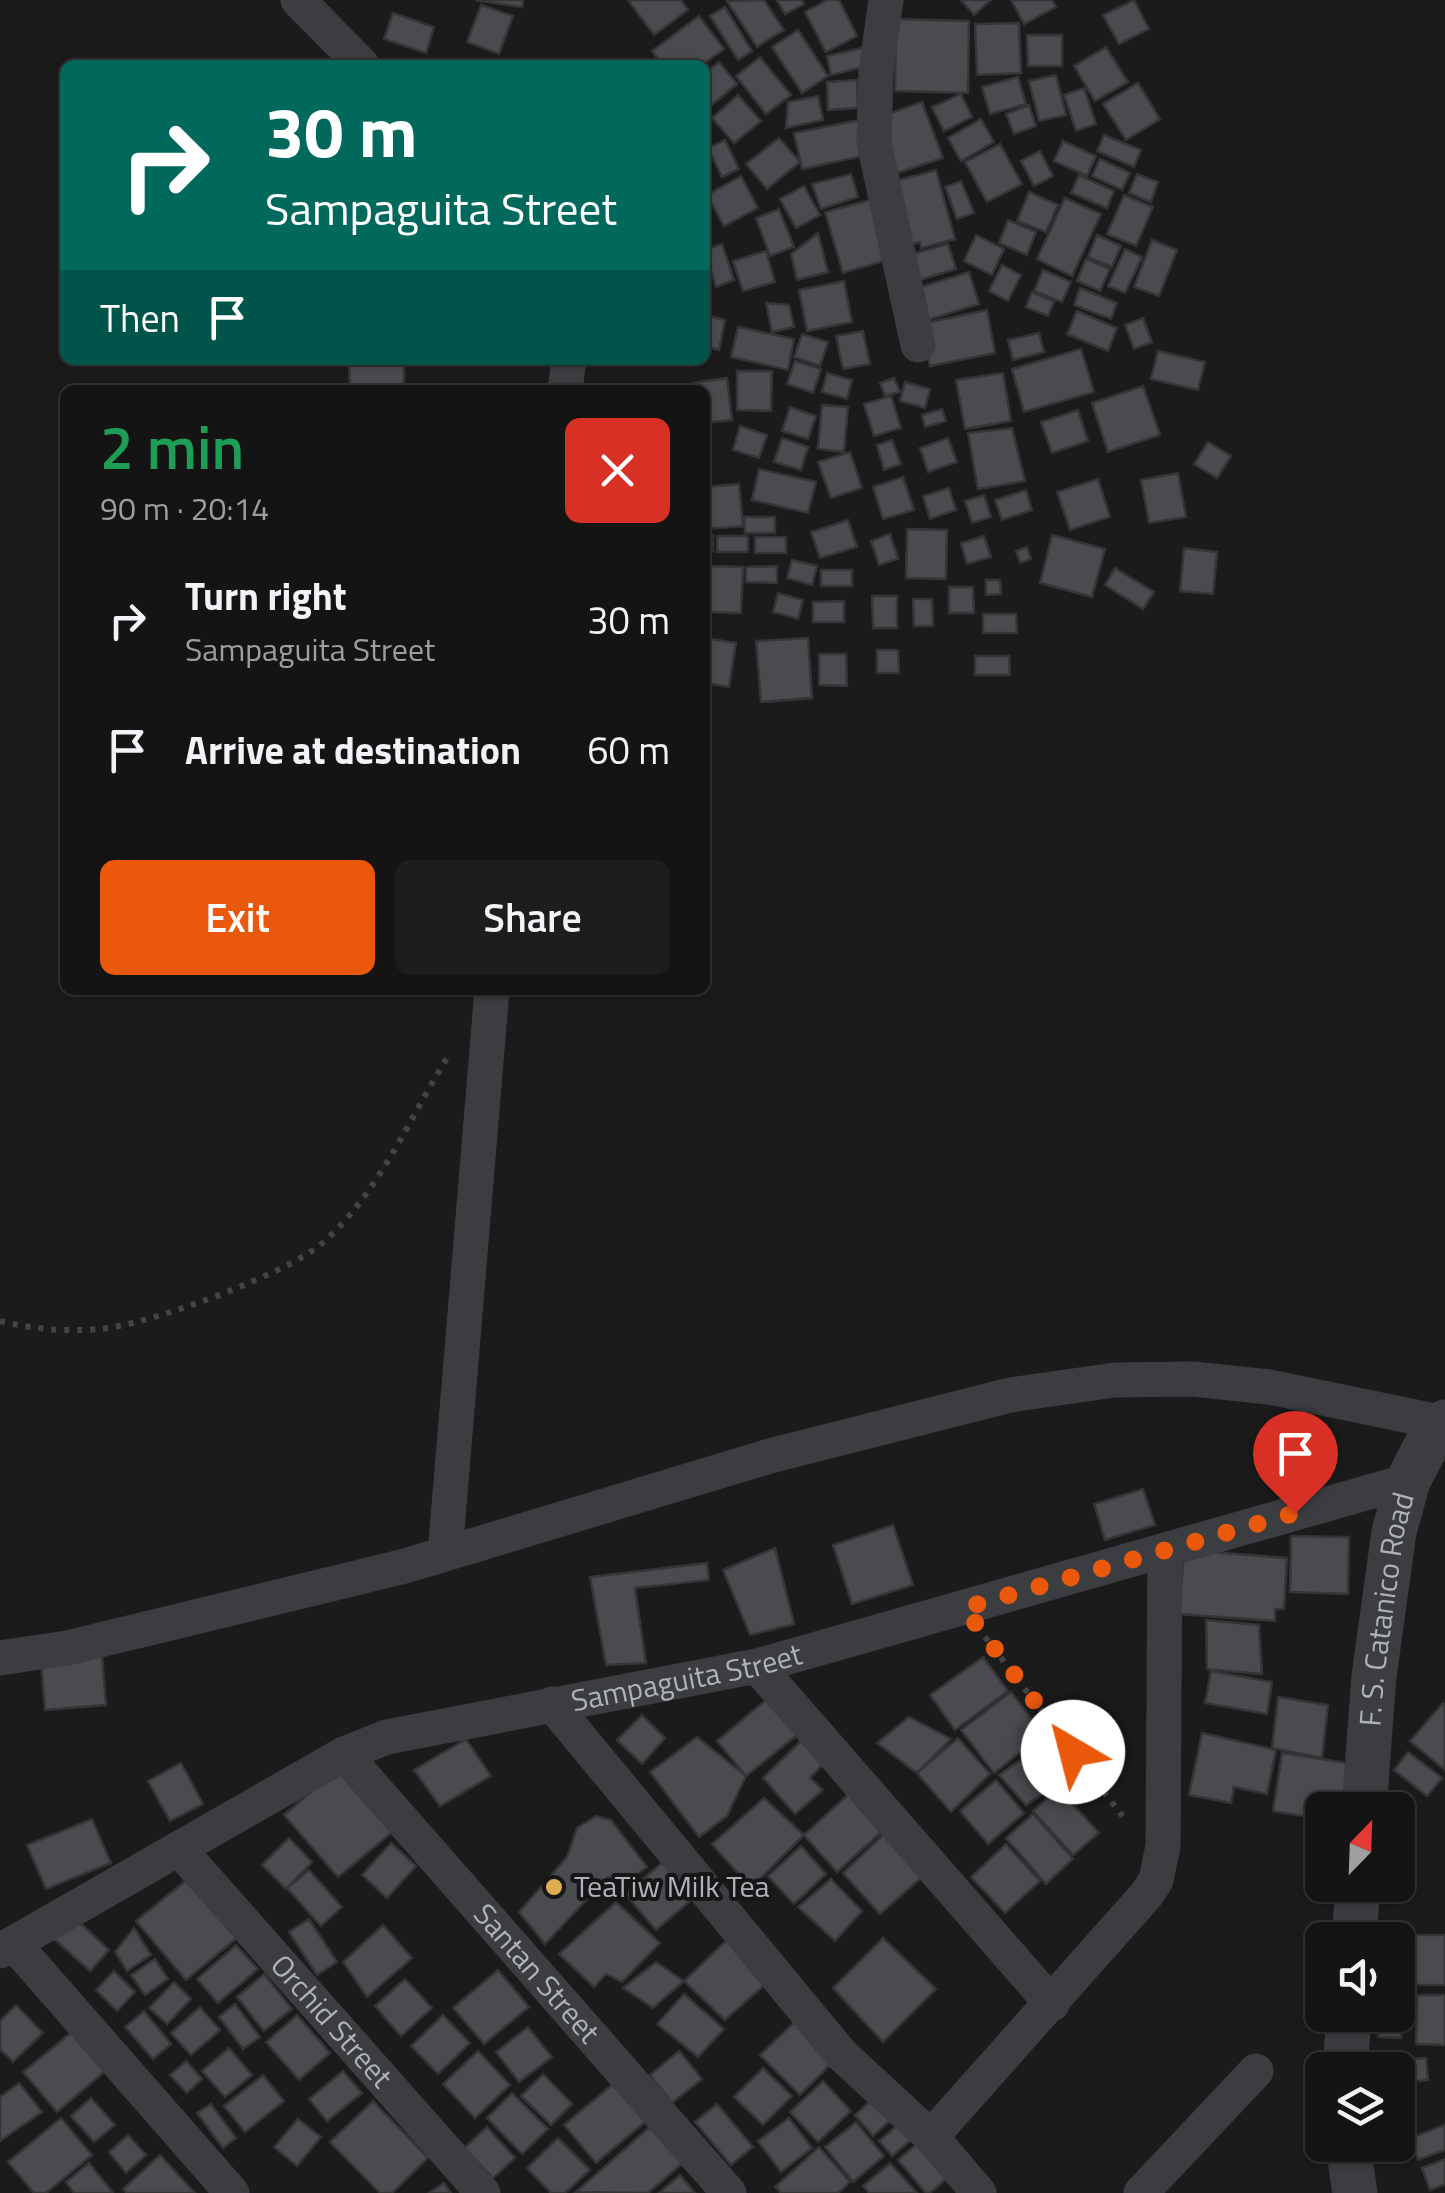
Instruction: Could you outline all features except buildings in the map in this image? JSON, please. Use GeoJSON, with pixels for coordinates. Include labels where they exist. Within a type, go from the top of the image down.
{"type":"FeatureCollection","features":[{"type":"Feature","properties":{"kind":"street"},"geometry":{"type":"LineString","coordinates":[[298,0],[357,60]]}},
{"type":"Feature","properties":{"kind":"street"},"geometry":{"type":"LineString","coordinates":[[886,0],[876,71],[874,144],[918,345]]}},
{"type":"Feature","properties":{"kind":"street"},"geometry":{"type":"LineString","coordinates":[[445,1554],[492,995]]}},
{"type":"Feature","properties":{"kind":"street"},"geometry":{"type":"LineString","coordinates":[[0,1658],[67,1648],[445,1554],[770,1456],[1010,1395],[1115,1380],[1193,1380],[1270,1387],[1445,1422]]}},
{"type":"Feature","properties":{"kind":"street","name":"F. S. Catanico Road"},"geometry":{"type":"LineString","coordinates":[[1366,1792],[1382,1611],[1394,1532],[1408,1481],[1428,1442],[1445,1422]]}},
{"type":"Feature","properties":{"kind":"street","name":"Sampaguita Street"},"geometry":{"type":"LineString","coordinates":[[7,1948],[344,1754],[387,1736],[757,1666],[1408,1481]]}},
{"type":"Feature","properties":{"kind":"street"},"geometry":{"type":"LineString","coordinates":[[930,2137],[1147,1894],[1161,1867],[1165,1551]]}},
{"type":"Feature","properties":{"kind":"street"},"geometry":{"type":"LineString","coordinates":[[757,1666],[1052,2004]]}},
{"type":"Feature","properties":{"kind":"street"},"geometry":{"type":"LineString","coordinates":[[552,1704],[842,2054],[930,2137],[979,2193]]}},
{"type":"Feature","properties":{"kind":"street","name":"Santan Street"},"geometry":{"type":"LineString","coordinates":[[344,1754],[728,2193]]}},
{"type":"Feature","properties":{"kind":"street","name":"Orchid Street"},"geometry":{"type":"LineString","coordinates":[[179,1848],[483,2193]]}},
{"type":"Feature","properties":{"kind":"street"},"geometry":{"type":"LineString","coordinates":[[7,1948],[232,2193]]}},
{"type":"Feature","properties":{"kind":"street"},"geometry":{"type":"LineString","coordinates":[[1141,2193],[1256,2070]]}},
{"type":"Feature","properties":{"kind":"street"},"geometry":{"type":"LineString","coordinates":[[1350,2162],[1355,2193]]}},
{"type":"Feature","properties":{"kind":"path"},"geometry":{"type":"LineString","coordinates":[[0,1322],[36,1330],[103,1329],[163,1313],[279,1272],[320,1244],[364,1196],[491,995]]}},
{"type":"Feature","properties":{"kind":"path"},"geometry":{"type":"LineString","coordinates":[[964,1608],[1161,1867]]}},
{"type":"Feature","properties":{"kind":"place","name":"TeaTiw Milk Tea"},"geometry":{"type":"Point","coordinates":[554,1887]}},
{"type":"Feature","properties":{"kind":"route"},"geometry":{"type":"LineString","coordinates":[[1073,1752],[964,1608],[1295,1513]]}}]}
